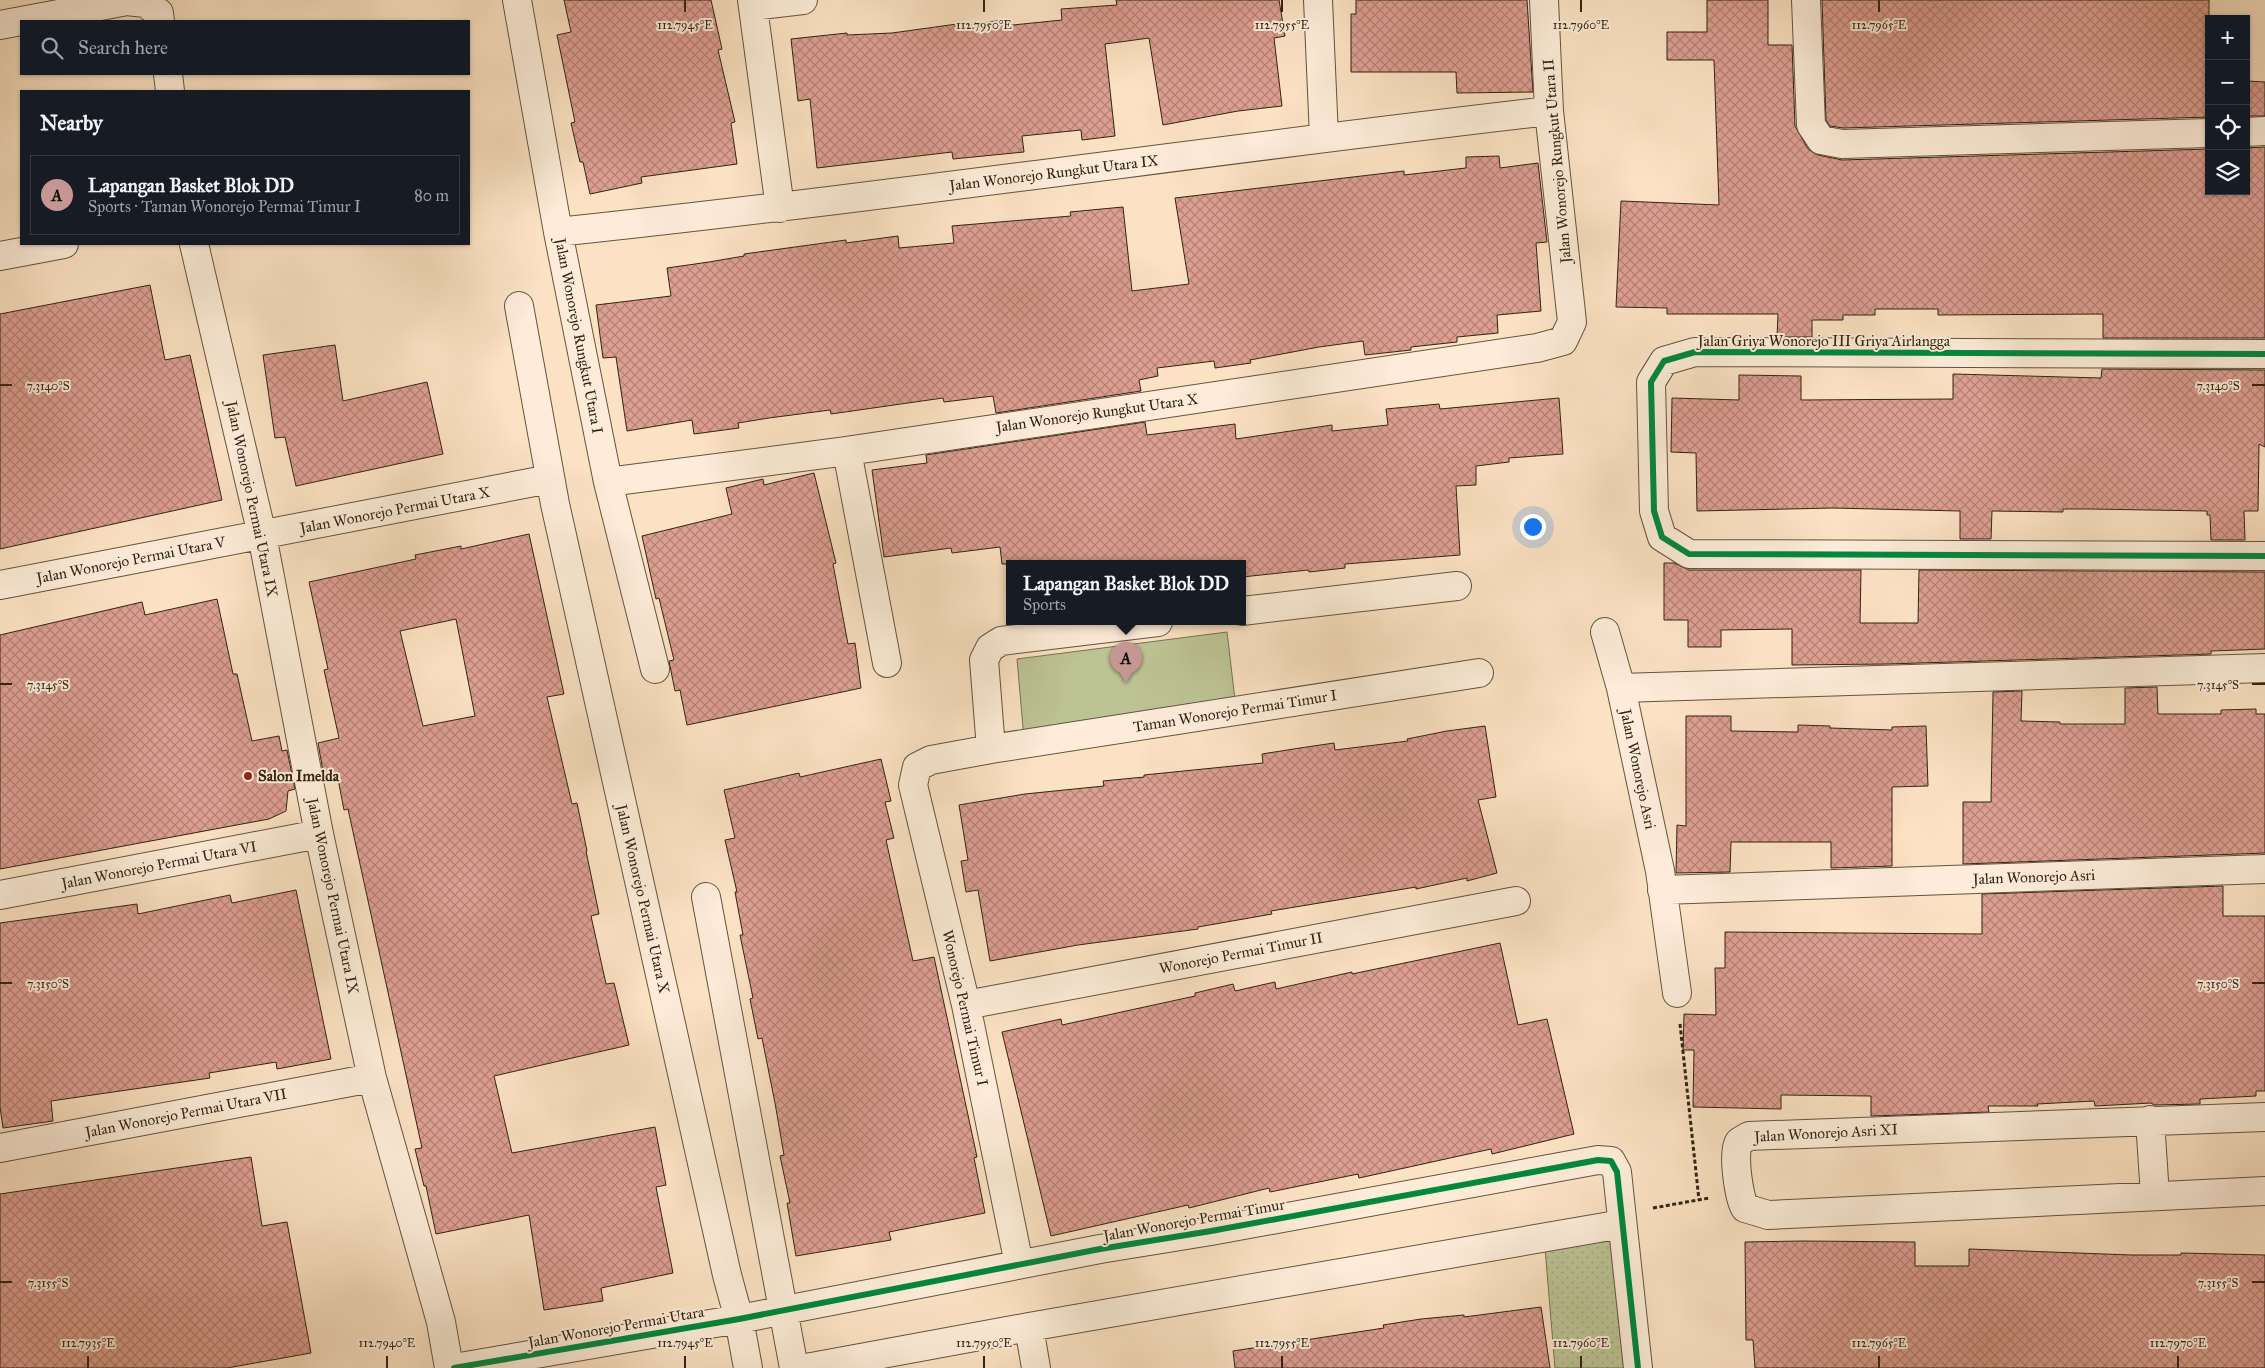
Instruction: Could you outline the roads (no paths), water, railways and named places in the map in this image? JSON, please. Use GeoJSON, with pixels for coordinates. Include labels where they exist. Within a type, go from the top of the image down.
{"type":"FeatureCollection","features":[{"type":"Feature","properties":{"kind":"street","name":"Jalan Wonorejo Rungkut Utara I"},"geometry":{"type":"LineString","coordinates":[[517,0],[558,232],[608,482],[655,669]]}},
{"type":"Feature","properties":{"kind":"street"},"geometry":{"type":"LineString","coordinates":[[780,208],[752,3],[803,0]]}},
{"type":"Feature","properties":{"kind":"street"},"geometry":{"type":"LineString","coordinates":[[1318,0],[1324,137]]}},
{"type":"Feature","properties":{"kind":"street","name":"Jalan Wonorejo Rungkut Utara II"},"geometry":{"type":"LineString","coordinates":[[1544,0],[1549,112],[1572,322]]}},
{"type":"Feature","properties":{"kind":"street"},"geometry":{"type":"LineString","coordinates":[[1806,0],[1811,125],[1821,140],[1842,144],[2205,133]]}},
{"type":"Feature","properties":{"kind":"street"},"geometry":{"type":"LineString","coordinates":[[26,20],[126,1],[145,3],[159,13],[160,20]]}},
{"type":"Feature","properties":{"kind":"street"},"geometry":{"type":"LineString","coordinates":[[0,25],[20,21]]}},
{"type":"Feature","properties":{"kind":"street"},"geometry":{"type":"LineString","coordinates":[[168,75],[170,90]]}},
{"type":"Feature","properties":{"kind":"street","name":"Jalan Wonorejo Rungkut Utara IX"},"geometry":{"type":"LineString","coordinates":[[558,232],[780,208],[1324,137],[1549,112]]}},
{"type":"Feature","properties":{"kind":"street"},"geometry":{"type":"LineString","coordinates":[[2250,132],[2265,131]]}},
{"type":"Feature","properties":{"kind":"street"},"geometry":{"type":"LineString","coordinates":[[0,256],[59,245]]}},
{"type":"Feature","properties":{"kind":"street","name":"Jalan Wonorejo Permai Utara IX"},"geometry":{"type":"LineString","coordinates":[[194,245],[262,535],[319,834],[372,1078],[440,1322],[449,1368]]}},
{"type":"Feature","properties":{"kind":"street"},"geometry":{"type":"LineString","coordinates":[[519,306],[539,482]]}},
{"type":"Feature","properties":{"kind":"street","name":"Jalan Wonorejo Rungkut Utara X"},"geometry":{"type":"LineString","coordinates":[[608,482],[847,450],[1537,348],[1563,341],[1572,322]]}},
{"type":"Feature","properties":{"kind":"street","name":"Jalan Griya Wonorejo III Griya Airlangga"},"geometry":{"type":"LineString","coordinates":[[2265,354],[1695,352],[1664,361],[1651,382],[1654,512],[1662,537],[1689,554],[2265,556]]}},
{"type":"Feature","properties":{"kind":"street"},"geometry":{"type":"LineString","coordinates":[[847,450],[887,663]]}},
{"type":"Feature","properties":{"kind":"street","name":"Jalan Wonorejo Permai Utara X"},"geometry":{"type":"LineString","coordinates":[[262,535],[539,482],[739,1319],[748,1368]]}},
{"type":"Feature","properties":{"kind":"street","name":"Jalan Wonorejo Permai Utara V"},"geometry":{"type":"LineString","coordinates":[[0,585],[262,535]]}},
{"type":"Feature","properties":{"kind":"street"},"geometry":{"type":"LineString","coordinates":[[1246,611],[1457,586]]}},
{"type":"Feature","properties":{"kind":"street"},"geometry":{"type":"LineString","coordinates":[[991,750],[984,660],[990,648],[1001,641],[1133,625]]}},
{"type":"Feature","properties":{"kind":"street"},"geometry":{"type":"LineString","coordinates":[[1605,632],[1621,688]]}},
{"type":"Feature","properties":{"kind":"street","name":"Jalan Wonorejo Asri"},"geometry":{"type":"LineString","coordinates":[[2265,668],[1621,688],[1662,890],[2265,869]]}},
{"type":"Feature","properties":{"kind":"street","name":"Taman Wonorejo Permai Timur I"},"geometry":{"type":"LineString","coordinates":[[931,760],[1479,673]]}},
{"type":"Feature","properties":{"kind":"street","name":"Wonorejo Permai Timur I"},"geometry":{"type":"LineString","coordinates":[[931,760],[917,767],[913,785],[966,1005],[1019,1264]]}},
{"type":"Feature","properties":{"kind":"street","name":"Jalan Wonorejo Permai Utara VI"},"geometry":{"type":"LineString","coordinates":[[0,895],[319,834]]}},
{"type":"Feature","properties":{"kind":"street"},"geometry":{"type":"LineString","coordinates":[[1662,890],[1677,993]]}},
{"type":"Feature","properties":{"kind":"street"},"geometry":{"type":"LineString","coordinates":[[706,897],[794,1368]]}},
{"type":"Feature","properties":{"kind":"street","name":"Wonorejo Permai Timur II"},"geometry":{"type":"LineString","coordinates":[[966,1005],[1516,901]]}},
{"type":"Feature","properties":{"kind":"street","name":"Jalan Wonorejo Permai Utara VII"},"geometry":{"type":"LineString","coordinates":[[0,1148],[372,1078]]}},
{"type":"Feature","properties":{"kind":"street","name":"Jalan Wonorejo Asri XI"},"geometry":{"type":"LineString","coordinates":[[2155,1196],[1768,1215],[1745,1208],[1740,1200],[1735,1151],[1739,1142],[1748,1136],[2265,1117]]}},
{"type":"Feature","properties":{"kind":"street"},"geometry":{"type":"LineString","coordinates":[[2150,1120],[2155,1196],[2265,1190]]}},
{"type":"Feature","properties":{"kind":"street","name":"Jalan Wonorejo Permai Timur"},"geometry":{"type":"LineString","coordinates":[[782,1309],[1019,1264],[1598,1160],[1611,1161],[1617,1172],[1621,1219]]}},
{"type":"Feature","properties":{"kind":"street"},"geometry":{"type":"LineString","coordinates":[[806,1368],[1621,1219],[1638,1368]]}},
{"type":"Feature","properties":{"kind":"street","name":"Jalan Wonorejo Permai Utara"},"geometry":{"type":"LineString","coordinates":[[454,1368],[739,1319],[782,1309]]}},
{"type":"Feature","properties":{"kind":"street"},"geometry":{"type":"LineString","coordinates":[[1029,1327],[1036,1368]]}},
{"type":"Feature","properties":{"kind":"place","name":"Lapangan Basket Blok DD"},"geometry":{"type":"Point","coordinates":[1126,683]}},
{"type":"Feature","properties":{"kind":"place","name":"Salon Imelda"},"geometry":{"type":"Point","coordinates":[248,776]}}]}
